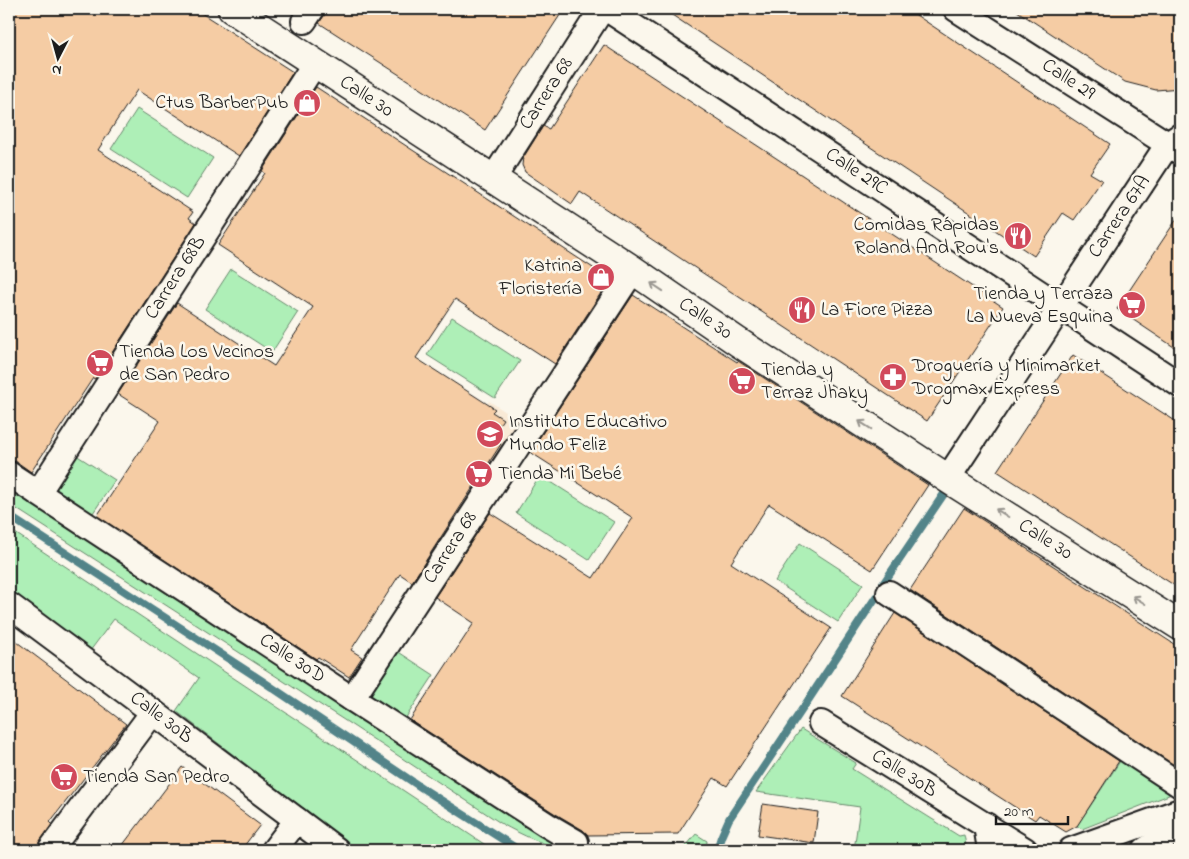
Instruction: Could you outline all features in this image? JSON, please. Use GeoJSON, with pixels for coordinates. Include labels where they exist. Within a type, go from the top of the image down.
{"type":"FeatureCollection","features":[{"type":"Feature","properties":{"kind":"street","name":"Calle 30"},"geometry":{"type":"LineString","coordinates":[[232,9],[632,270],[738,342],[1180,626]]}},
{"type":"Feature","properties":{"kind":"street","name":"Carrera 68"},"geometry":{"type":"LineString","coordinates":[[493,179],[602,9]]}},
{"type":"Feature","properties":{"kind":"street","name":"Calle 29C"},"geometry":{"type":"LineString","coordinates":[[607,9],[1180,385]]}},
{"type":"Feature","properties":{"kind":"street","name":"Calle 29"},"geometry":{"type":"LineString","coordinates":[[956,9],[1176,144]]}},
{"type":"Feature","properties":{"kind":"street","name":"Carrera 68B"},"geometry":{"type":"LineString","coordinates":[[38,493],[315,63]]}},
{"type":"Feature","properties":{"kind":"street","name":"Carrera 67A"},"geometry":{"type":"LineString","coordinates":[[948,478],[1061,306],[1176,144]]}},
{"type":"Feature","properties":{"kind":"street","name":"Carrera 68"},"geometry":{"type":"LineString","coordinates":[[352,699],[632,270]]}},
{"type":"Feature","properties":{"kind":"street","name":"Calle 30D"},"geometry":{"type":"LineString","coordinates":[[9,474],[352,699],[576,842]]}},
{"type":"Feature","properties":{"kind":"street"},"geometry":{"type":"LineString","coordinates":[[889,593],[1180,785]]}},
{"type":"Feature","properties":{"kind":"street","name":"Calle 30B"},"geometry":{"type":"LineString","coordinates":[[9,605],[337,850]]}},
{"type":"Feature","properties":{"kind":"street"},"geometry":{"type":"LineString","coordinates":[[50,850],[153,712]]}},
{"type":"Feature","properties":{"kind":"street","name":"Calle 30B"},"geometry":{"type":"LineString","coordinates":[[821,723],[1026,850]]}},
{"type":"Feature","properties":{"kind":"street"},"geometry":{"type":"LineString","coordinates":[[1071,850],[1180,811]]}},
{"type":"Feature","properties":{"kind":"street"},"geometry":{"type":"LineString","coordinates":[[274,850],[297,820]]}},
{"type":"Feature","properties":{"kind":"street"},"geometry":{"type":"LineString","coordinates":[[986,825],[990,850]]}},
{"type":"Feature","properties":{"kind":"street"},"geometry":{"type":"LineString","coordinates":[[1144,850],[1180,828]]}},
{"type":"Feature","properties":{"kind":"shaded area","name":"Instituto Educativo Mundo Feliz"},"geometry":{"type":"Polygon","coordinates":[[[489,401],[520,421],[490,466],[460,446],[489,401]]]}},
{"type":"Feature","properties":{"kind":"green space"},"geometry":{"type":"Polygon","coordinates":[[[137,109],[213,158],[187,198],[111,149],[137,109]]]}},
{"type":"Feature","properties":{"kind":"green space"},"geometry":{"type":"Polygon","coordinates":[[[231,269],[298,312],[272,352],[205,309],[231,269]]]}},
{"type":"Feature","properties":{"kind":"green space"},"geometry":{"type":"Polygon","coordinates":[[[452,317],[520,361],[495,398],[427,355],[452,317]]]}},
{"type":"Feature","properties":{"kind":"green space"},"geometry":{"type":"Polygon","coordinates":[[[76,455],[115,480],[89,519],[51,494],[76,455]]]}},
{"type":"Feature","properties":{"kind":"green space"},"geometry":{"type":"Polygon","coordinates":[[[540,475],[614,522],[589,560],[516,513],[540,475]]]}},
{"type":"Feature","properties":{"kind":"green space"},"geometry":{"type":"Polygon","coordinates":[[[9,481],[576,849],[603,850],[577,851],[551,846],[502,824],[9,504],[9,481]]]}},
{"type":"Feature","properties":{"kind":"green space"},"geometry":{"type":"Polygon","coordinates":[[[9,529],[493,850],[358,850],[176,711],[199,678],[114,619],[90,651],[9,590],[9,529]]]}},
{"type":"Feature","properties":{"kind":"green space"},"geometry":{"type":"Polygon","coordinates":[[[800,543],[863,584],[838,622],[775,581],[800,543]]]}},
{"type":"Feature","properties":{"kind":"green space"},"geometry":{"type":"Polygon","coordinates":[[[397,651],[434,675],[403,722],[366,698],[397,651]]]}},
{"type":"Feature","properties":{"kind":"green space"},"geometry":{"type":"Polygon","coordinates":[[[801,729],[856,763],[852,769],[959,836],[964,835],[967,850],[854,850],[860,807],[756,792],[801,729]]]}},
{"type":"Feature","properties":{"kind":"green space"},"geometry":{"type":"Polygon","coordinates":[[[1124,755],[1179,791],[1082,829],[1077,826],[1124,755]]]}},
{"type":"Feature","properties":{"kind":"green space"},"geometry":{"type":"Polygon","coordinates":[[[696,834],[707,841],[706,850],[683,850],[696,834]]]}},
{"type":"Feature","properties":{"kind":"building"},"geometry":{"type":"Polygon","coordinates":[[[9,9],[195,9],[293,72],[239,156],[137,90],[117,120],[98,150],[193,212],[189,218],[196,223],[95,379],[93,378],[31,472],[17,462],[9,460],[9,9]]]}},
{"type":"Feature","properties":{"kind":"building"},"geometry":{"type":"Polygon","coordinates":[[[326,9],[564,9],[485,130],[319,23],[326,9]]]}},
{"type":"Feature","properties":{"kind":"building"},"geometry":{"type":"Polygon","coordinates":[[[663,9],[907,9],[1110,144],[1090,173],[1102,180],[1074,220],[1063,213],[1034,256],[663,9]]]}},
{"type":"Feature","properties":{"kind":"building"},"geometry":{"type":"Polygon","coordinates":[[[1014,9],[1180,9],[1180,88],[1156,90],[1125,82],[1014,9]]]}},
{"type":"Feature","properties":{"kind":"building"},"geometry":{"type":"Polygon","coordinates":[[[604,45],[1003,307],[927,421],[580,192],[572,204],[525,172],[522,165],[523,158],[543,126],[549,129],[604,45]]]}},
{"type":"Feature","properties":{"kind":"building"},"geometry":{"type":"Polygon","coordinates":[[[316,87],[610,279],[555,364],[455,299],[435,329],[416,358],[495,409],[492,412],[503,419],[491,437],[501,444],[412,582],[400,574],[351,650],[362,657],[349,677],[318,657],[316,659],[97,516],[160,421],[118,394],[177,303],[274,366],[313,307],[218,245],[265,173],[262,171],[316,87]]]}},
{"type":"Feature","properties":{"kind":"building"},"geometry":{"type":"Polygon","coordinates":[[[1180,214],[1180,351],[1117,309],[1180,214]]]}},
{"type":"Feature","properties":{"kind":"building"},"geometry":{"type":"Polygon","coordinates":[[[633,295],[928,485],[872,570],[769,504],[731,563],[831,628],[727,786],[714,778],[678,834],[588,835],[410,720],[474,623],[435,597],[490,513],[593,578],[633,518],[530,452],[633,295]]]}},
{"type":"Feature","properties":{"kind":"building"},"geometry":{"type":"Polygon","coordinates":[[[1073,355],[1180,424],[1180,589],[997,471],[1073,355]]]}},
{"type":"Feature","properties":{"kind":"building"},"geometry":{"type":"Polygon","coordinates":[[[964,508],[1180,648],[1180,769],[910,590],[964,508]]]}},
{"type":"Feature","properties":{"kind":"building"},"geometry":{"type":"Polygon","coordinates":[[[895,613],[1119,761],[1077,826],[1066,832],[1039,815],[1035,820],[842,696],[895,613]]]}},
{"type":"Feature","properties":{"kind":"building"},"geometry":{"type":"Polygon","coordinates":[[[9,636],[126,724],[50,822],[52,824],[34,850],[9,850],[9,636]]]}},
{"type":"Feature","properties":{"kind":"building"},"geometry":{"type":"Polygon","coordinates":[[[182,767],[260,825],[241,850],[119,850],[182,767]]]}},
{"type":"Feature","properties":{"kind":"building"},"geometry":{"type":"Polygon","coordinates":[[[763,804],[818,812],[814,843],[758,835],[763,804]]]}},
{"type":"Feature","properties":{"kind":"waterway"},"geometry":{"type":"LineString","coordinates":[[883,584],[950,485]]}},
{"type":"Feature","properties":{"kind":"waterway"},"geometry":{"type":"LineString","coordinates":[[9,516],[519,850]]}},
{"type":"Feature","properties":{"kind":"waterway"},"geometry":{"type":"LineString","coordinates":[[805,705],[876,597]]}},
{"type":"Feature","properties":{"kind":"waterway"},"geometry":{"type":"LineString","coordinates":[[717,850],[729,819],[803,708]]}},
{"type":"Feature","properties":{"kind":"place","name":"Ctus BarberPub"},"geometry":{"type":"Point","coordinates":[307,103]}},
{"type":"Feature","properties":{"kind":"place","name":"Comidas Rápidas Roland And Rou's"},"geometry":{"type":"Point","coordinates":[1018,236]}},
{"type":"Feature","properties":{"kind":"place","name":"Katrina Floristería"},"geometry":{"type":"Point","coordinates":[601,277]}},
{"type":"Feature","properties":{"kind":"place","name":"Tienda y Terraza La Nueva Esquina"},"geometry":{"type":"Point","coordinates":[1132,305]}},
{"type":"Feature","properties":{"kind":"place","name":"La Fiore Pizza"},"geometry":{"type":"Point","coordinates":[802,310]}},
{"type":"Feature","properties":{"kind":"place","name":"Tienda Los Vecinos de San Pedro"},"geometry":{"type":"Point","coordinates":[100,363]}},
{"type":"Feature","properties":{"kind":"place","name":"Droguería y Minimarket Drogmax Express"},"geometry":{"type":"Point","coordinates":[893,377]}},
{"type":"Feature","properties":{"kind":"place","name":"Tienda y Terraz Jhaky"},"geometry":{"type":"Point","coordinates":[742,381]}},
{"type":"Feature","properties":{"kind":"place","name":"Instituto Educativo Mundo Feliz"},"geometry":{"type":"Point","coordinates":[490,434]}},
{"type":"Feature","properties":{"kind":"place","name":"Tienda Mi Bebé"},"geometry":{"type":"Point","coordinates":[479,474]}},
{"type":"Feature","properties":{"kind":"place","name":"Tienda San Pedro"},"geometry":{"type":"Point","coordinates":[64,777]}}]}
